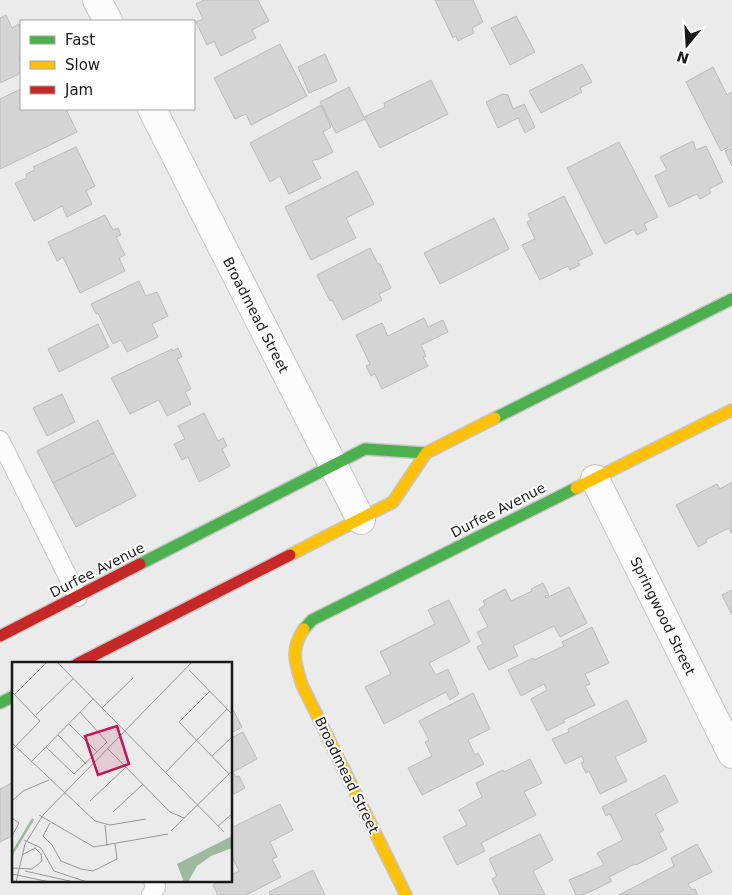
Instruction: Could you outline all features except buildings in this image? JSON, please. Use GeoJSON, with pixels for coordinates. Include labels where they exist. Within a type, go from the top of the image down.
{"type":"FeatureCollection","features":[{"type":"Feature","properties":{"kind":"main road"},"geometry":{"type":"LineString","coordinates":[[82,662],[394,502],[426,453],[732,299]]}},
{"type":"Feature","properties":{"kind":"main road","name":"Durfee Avenue"},"geometry":{"type":"LineString","coordinates":[[293,653],[300,634],[312,620],[732,410]]}},
{"type":"Feature","properties":{"kind":"main road","name":"Durfee Avenue"},"geometry":{"type":"LineString","coordinates":[[0,636],[365,449],[426,453]]}},
{"type":"Feature","properties":{"kind":"main road","name":"Broadmead Street"},"geometry":{"type":"LineString","coordinates":[[293,653],[302,685],[406,895]]}},
{"type":"Feature","properties":{"kind":"main road"},"geometry":{"type":"LineString","coordinates":[[0,703],[12,697]]}},
{"type":"Feature","properties":{"kind":"street"},"geometry":{"type":"LineString","coordinates":[[97,0],[107,20]]}},
{"type":"Feature","properties":{"kind":"street","name":"Broadmead Street"},"geometry":{"type":"LineString","coordinates":[[153,110],[361,520]]}},
{"type":"Feature","properties":{"kind":"street","name":"Springwood Street"},"geometry":{"type":"LineString","coordinates":[[595,479],[732,754]]}},
{"type":"Feature","properties":{"kind":"lane"},"geometry":{"type":"LineString","coordinates":[[0,440],[78,597]]}},
{"type":"Feature","properties":{"kind":"lane"},"geometry":{"type":"LineString","coordinates":[[151,895],[156,887],[154,882]]}},
{"type":"Feature","properties":{"kind":"traffic: fast"},"geometry":{"type":"LineString","coordinates":[[495,418],[732,299]]}},
{"type":"Feature","properties":{"kind":"traffic: fast"},"geometry":{"type":"LineString","coordinates":[[140,564],[365,449],[426,453]]}},
{"type":"Feature","properties":{"kind":"traffic: fast"},"geometry":{"type":"LineString","coordinates":[[304,629],[312,620],[576,488]]}},
{"type":"Feature","properties":{"kind":"traffic: fast"},"geometry":{"type":"LineString","coordinates":[[0,703],[12,697]]}},
{"type":"Feature","properties":{"kind":"traffic: slow"},"geometry":{"type":"LineString","coordinates":[[576,488],[732,410]]}},
{"type":"Feature","properties":{"kind":"traffic: slow"},"geometry":{"type":"LineString","coordinates":[[290,555],[393,502],[426,453],[495,418]]}},
{"type":"Feature","properties":{"kind":"traffic: slow"},"geometry":{"type":"LineString","coordinates":[[304,629],[295,650],[297,670],[302,685],[406,895]]}},
{"type":"Feature","properties":{"kind":"traffic: jam"},"geometry":{"type":"LineString","coordinates":[[81,662],[290,555]]}},
{"type":"Feature","properties":{"kind":"traffic: jam"},"geometry":{"type":"LineString","coordinates":[[0,636],[140,564]]}}]}
